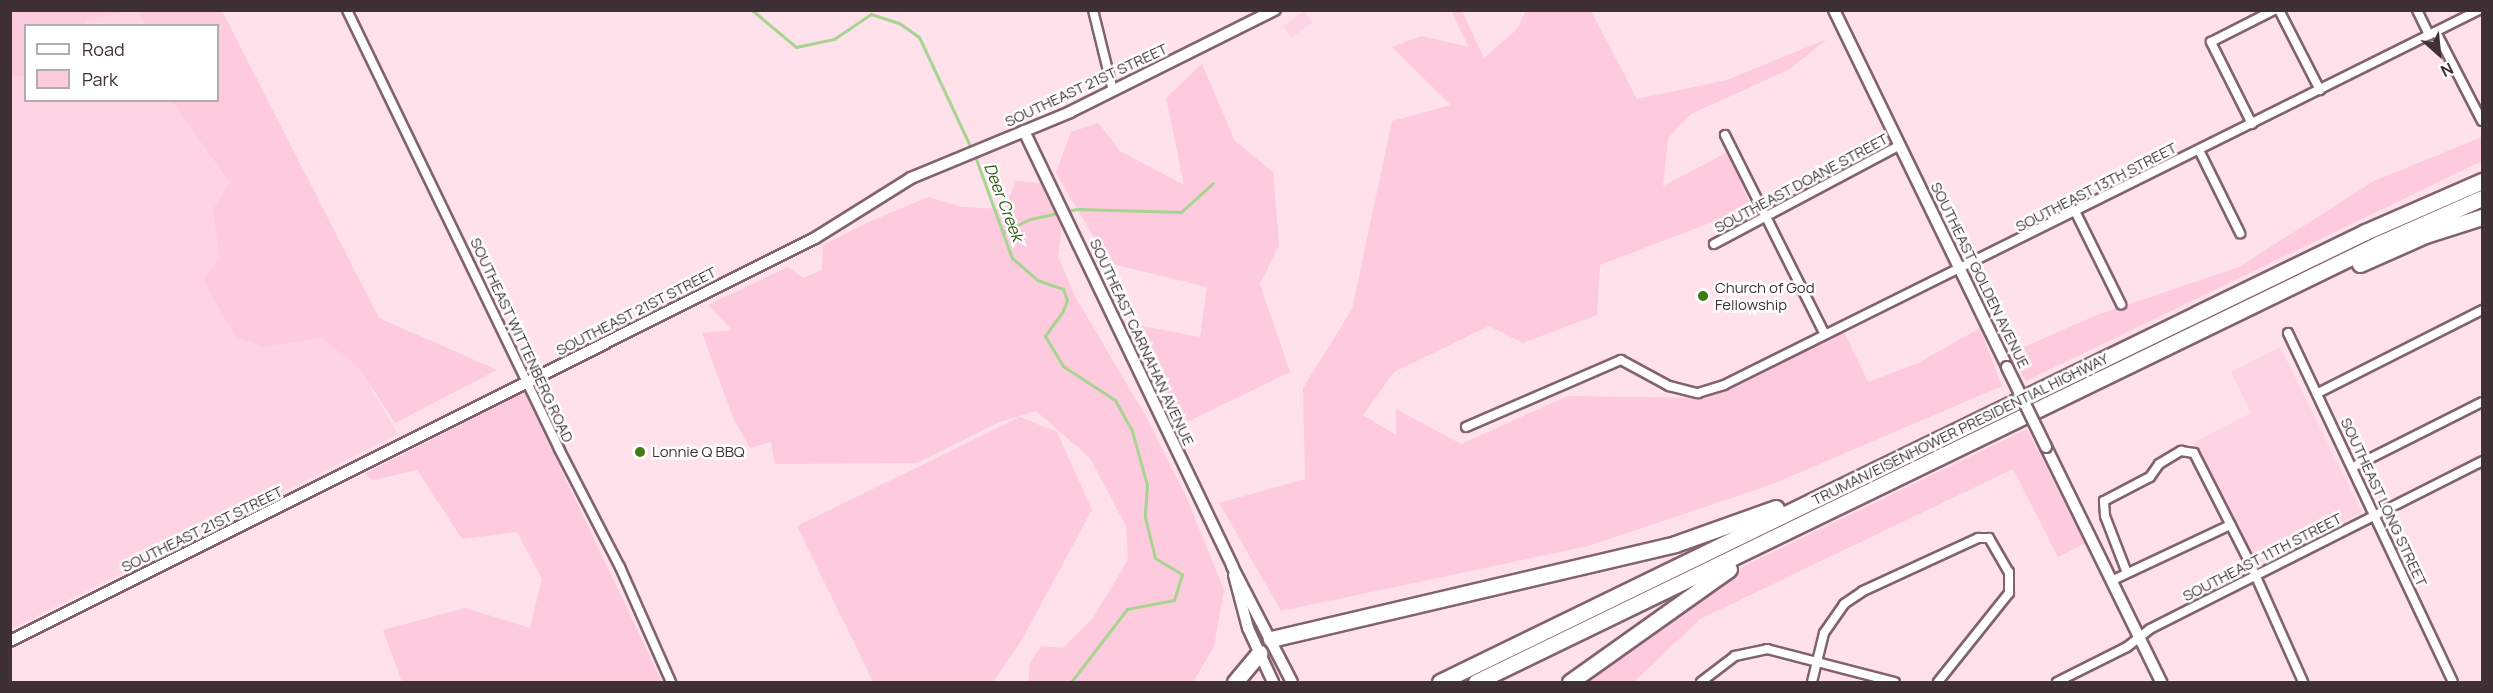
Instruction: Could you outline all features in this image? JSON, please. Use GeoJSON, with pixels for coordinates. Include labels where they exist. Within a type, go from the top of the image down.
{"type":"FeatureCollection","features":[{"type":"Feature","properties":{"kind":"highway"},"geometry":{"type":"LineString","coordinates":[[2414,210],[2482,172]]}},
{"type":"Feature","properties":{"kind":"highway","name":"TRUMAN/EISENHOWER PRESIDENTIAL HIGHWAY"},"geometry":{"type":"LineString","coordinates":[[1440,682],[2414,210],[2482,181]]}},
{"type":"Feature","properties":{"kind":"highway","name":"TRUMAN/EISENHOWER PRESIDENTIAL HIGHWAY"},"geometry":{"type":"LineString","coordinates":[[1476,682],[2237,312],[2482,198]]}},
{"type":"Feature","properties":{"kind":"highway"},"geometry":{"type":"LineString","coordinates":[[2237,312],[2295,292],[2425,235],[2482,217]]}},
{"type":"Feature","properties":{"kind":"highway"},"geometry":{"type":"LineString","coordinates":[[1271,639],[1675,544],[1741,523],[1901,458]]}},
{"type":"Feature","properties":{"kind":"highway"},"geometry":{"type":"LineString","coordinates":[[1570,682],[1704,585],[1818,516]]}},
{"type":"Feature","properties":{"kind":"highway"},"geometry":{"type":"LineString","coordinates":[[1235,682],[1259,653]]}},
{"type":"Feature","properties":{"kind":"street","name":"SOUTHEAST WITTENBERG ROAD"},"geometry":{"type":"LineString","coordinates":[[347,10],[620,567],[671,682]]}},
{"type":"Feature","properties":{"kind":"street"},"geometry":{"type":"LineString","coordinates":[[1093,10],[1113,91]]}},
{"type":"Feature","properties":{"kind":"street","name":"SOUTHEAST 21ST STREET"},"geometry":{"type":"LineString","coordinates":[[10,640],[815,238],[911,178],[1113,91],[1275,10]]}},
{"type":"Feature","properties":{"kind":"street","name":"SOUTHEAST GOLDEN AVENUE"},"geometry":{"type":"LineString","coordinates":[[1834,10],[2161,682]]}},
{"type":"Feature","properties":{"kind":"street"},"geometry":{"type":"LineString","coordinates":[[2253,124],[2211,42],[2277,10],[2320,90]]}},
{"type":"Feature","properties":{"kind":"street"},"geometry":{"type":"LineString","coordinates":[[2417,10],[2482,121]]}},
{"type":"Feature","properties":{"kind":"street","name":"SOUTHEAST 13TH STREET"},"geometry":{"type":"LineString","coordinates":[[1466,427],[1621,360],[1669,386],[1698,393],[1724,385],[1824,333],[2076,213],[2479,10]]}},
{"type":"Feature","properties":{"kind":"street","name":"SOUTHEAST CARNAHAN AVENUE"},"geometry":{"type":"LineString","coordinates":[[1024,131],[1232,566],[1292,682]]}},
{"type":"Feature","properties":{"kind":"street"},"geometry":{"type":"LineString","coordinates":[[1725,135],[1768,215],[1824,333]]}},
{"type":"Feature","properties":{"kind":"street","name":"SOUTHEAST DOANE STREET"},"geometry":{"type":"LineString","coordinates":[[1714,243],[1900,146]]}},
{"type":"Feature","properties":{"kind":"street"},"geometry":{"type":"LineString","coordinates":[[2199,150],[2240,233]]}},
{"type":"Feature","properties":{"kind":"street"},"geometry":{"type":"LineString","coordinates":[[2076,213],[2121,304]]}},
{"type":"Feature","properties":{"kind":"street"},"geometry":{"type":"LineString","coordinates":[[2318,393],[2482,310]]}},
{"type":"Feature","properties":{"kind":"street","name":"SOUTHEAST LONG STREET"},"geometry":{"type":"LineString","coordinates":[[2288,333],[2376,514],[2453,682]]}},
{"type":"Feature","properties":{"kind":"street"},"geometry":{"type":"LineString","coordinates":[[2353,467],[2482,402]]}},
{"type":"Feature","properties":{"kind":"street"},"geometry":{"type":"LineString","coordinates":[[2127,573],[2105,516],[2104,501],[2150,477],[2159,464],[2181,451],[2194,453],[2303,682]]}},
{"type":"Feature","properties":{"kind":"street","name":"SOUTHEAST 11TH STREET"},"geometry":{"type":"LineString","coordinates":[[2057,682],[2127,647],[2139,637],[2254,576],[2482,461]]}},
{"type":"Feature","properties":{"kind":"street"},"geometry":{"type":"LineString","coordinates":[[2111,581],[2230,525]]}},
{"type":"Feature","properties":{"kind":"street"},"geometry":{"type":"LineString","coordinates":[[1812,682],[1830,620],[1851,598],[1978,538],[1989,538],[2009,572],[2009,592],[1938,682]]}},
{"type":"Feature","properties":{"kind":"street","name":"SOUTHEAST CARNAHAN AVENUE"},"geometry":{"type":"LineString","coordinates":[[1232,566],[1241,608],[1273,682]]}},
{"type":"Feature","properties":{"kind":"street"},"geometry":{"type":"LineString","coordinates":[[1259,653],[1271,639]]}},
{"type":"Feature","properties":{"kind":"street"},"geometry":{"type":"LineString","coordinates":[[1701,682],[1726,661],[1759,649],[1817,661],[1895,682]]}},
{"type":"Feature","properties":{"kind":"shaded area"},"geometry":{"type":"Polygon","coordinates":[[[128,10],[139,11],[145,24],[85,24],[87,20],[128,10]]]}},
{"type":"Feature","properties":{"kind":"shaded area"},"geometry":{"type":"Polygon","coordinates":[[[1304,11],[1312,22],[1291,38],[1283,26],[1304,11]]]}},
{"type":"Feature","properties":{"kind":"shaded area"},"geometry":{"type":"Polygon","coordinates":[[[10,76],[24,76],[24,102],[173,102],[229,184],[213,209],[219,258],[263,347],[321,338],[359,368],[398,434],[11,629],[10,76]]]}},
{"type":"Feature","properties":{"kind":"shaded area"},"geometry":{"type":"Polygon","coordinates":[[[2280,347],[2362,512],[2256,565],[2194,442],[2251,413],[2231,372],[2280,347]]]}},
{"type":"Feature","properties":{"kind":"green space"},"geometry":{"type":"Polygon","coordinates":[[[11,10],[128,11],[87,20],[85,24],[24,24],[24,76],[11,76],[11,10]]]}},
{"type":"Feature","properties":{"kind":"green space"},"geometry":{"type":"Polygon","coordinates":[[[139,11],[222,11],[379,318],[497,370],[395,423],[359,368],[321,338],[263,347],[235,336],[203,280],[219,258],[213,209],[229,183],[173,102],[219,102],[219,24],[145,24],[139,11]]]}},
{"type":"Feature","properties":{"kind":"green space"},"geometry":{"type":"Polygon","coordinates":[[[1451,11],[1462,11],[1484,58],[1516,30],[1526,11],[1591,11],[1637,99],[1727,80],[1827,39],[1790,69],[1691,114],[1668,138],[1663,186],[1728,152],[1751,207],[1600,265],[1597,315],[1523,343],[1489,326],[1394,372],[1363,415],[1396,435],[1396,409],[1461,444],[1568,396],[1705,398],[1732,389],[1844,332],[1868,382],[1918,363],[1980,328],[2002,386],[1773,484],[1588,546],[1281,611],[1219,503],[1305,479],[1303,388],[1352,309],[1392,121],[1451,105],[1392,47],[1421,36],[1469,47],[1451,11]]]}},
{"type":"Feature","properties":{"kind":"green space"},"geometry":{"type":"Polygon","coordinates":[[[1202,64],[1235,141],[1273,172],[1279,245],[1260,284],[1290,372],[1183,424],[1130,329],[1142,326],[1200,337],[1207,287],[1109,263],[1056,173],[1071,132],[1098,123],[1120,151],[1184,185],[1166,98],[1202,64]]]}},
{"type":"Feature","properties":{"kind":"green space"},"geometry":{"type":"Polygon","coordinates":[[[2482,137],[2482,161],[2026,381],[2014,362],[2024,347],[2097,315],[2239,267],[2374,181],[2482,137]]]}},
{"type":"Feature","properties":{"kind":"green space"},"geometry":{"type":"Polygon","coordinates":[[[1016,181],[1040,183],[1062,228],[1058,257],[1076,298],[1148,420],[1185,494],[1224,590],[1214,647],[1193,682],[1028,682],[1030,663],[1041,646],[1063,648],[1093,618],[1128,560],[1126,526],[1090,458],[1036,411],[1000,422],[917,463],[775,464],[771,442],[750,448],[734,420],[702,333],[732,330],[708,305],[788,267],[803,278],[822,270],[823,245],[867,223],[928,197],[962,207],[1005,209],[1016,181]]]}},
{"type":"Feature","properties":{"kind":"green space"},"geometry":{"type":"Polygon","coordinates":[[[524,392],[662,682],[402,682],[383,630],[465,608],[530,628],[542,579],[517,532],[462,539],[417,470],[373,480],[364,474],[524,392]]]}},
{"type":"Feature","properties":{"kind":"green space"},"geometry":{"type":"Polygon","coordinates":[[[1020,417],[1057,432],[1092,510],[1020,643],[993,682],[873,682],[797,526],[1020,417]]]}},
{"type":"Feature","properties":{"kind":"green space"},"geometry":{"type":"Polygon","coordinates":[[[2027,429],[2085,543],[2058,557],[2013,469],[1700,619],[1634,682],[1581,682],[1710,586],[1750,563],[2027,429]]]}},
{"type":"Feature","properties":{"kind":"waterway","name":"Deer Creek"},"geometry":{"type":"LineString","coordinates":[[752,10],[796,47],[834,39],[871,14],[899,23],[919,37],[972,150]]}},
{"type":"Feature","properties":{"kind":"waterway","name":"Deer Creek"},"geometry":{"type":"LineString","coordinates":[[975,156],[1012,258],[1037,280],[1063,289],[1067,300],[1063,311],[1045,336],[1063,366],[1115,400],[1132,431],[1147,485],[1145,517],[1155,558],[1182,574],[1174,600],[1127,609],[1071,682]]}},
{"type":"Feature","properties":{"kind":"waterway"},"geometry":{"type":"LineString","coordinates":[[1004,232],[1030,219],[1077,209],[1181,212],[1213,183]]}},
{"type":"Feature","properties":{"kind":"place","name":"Church of God Fellowship"},"geometry":{"type":"Point","coordinates":[1703,296]}},
{"type":"Feature","properties":{"kind":"place","name":"Lonnie Q BBQ"},"geometry":{"type":"Point","coordinates":[640,452]}}]}
